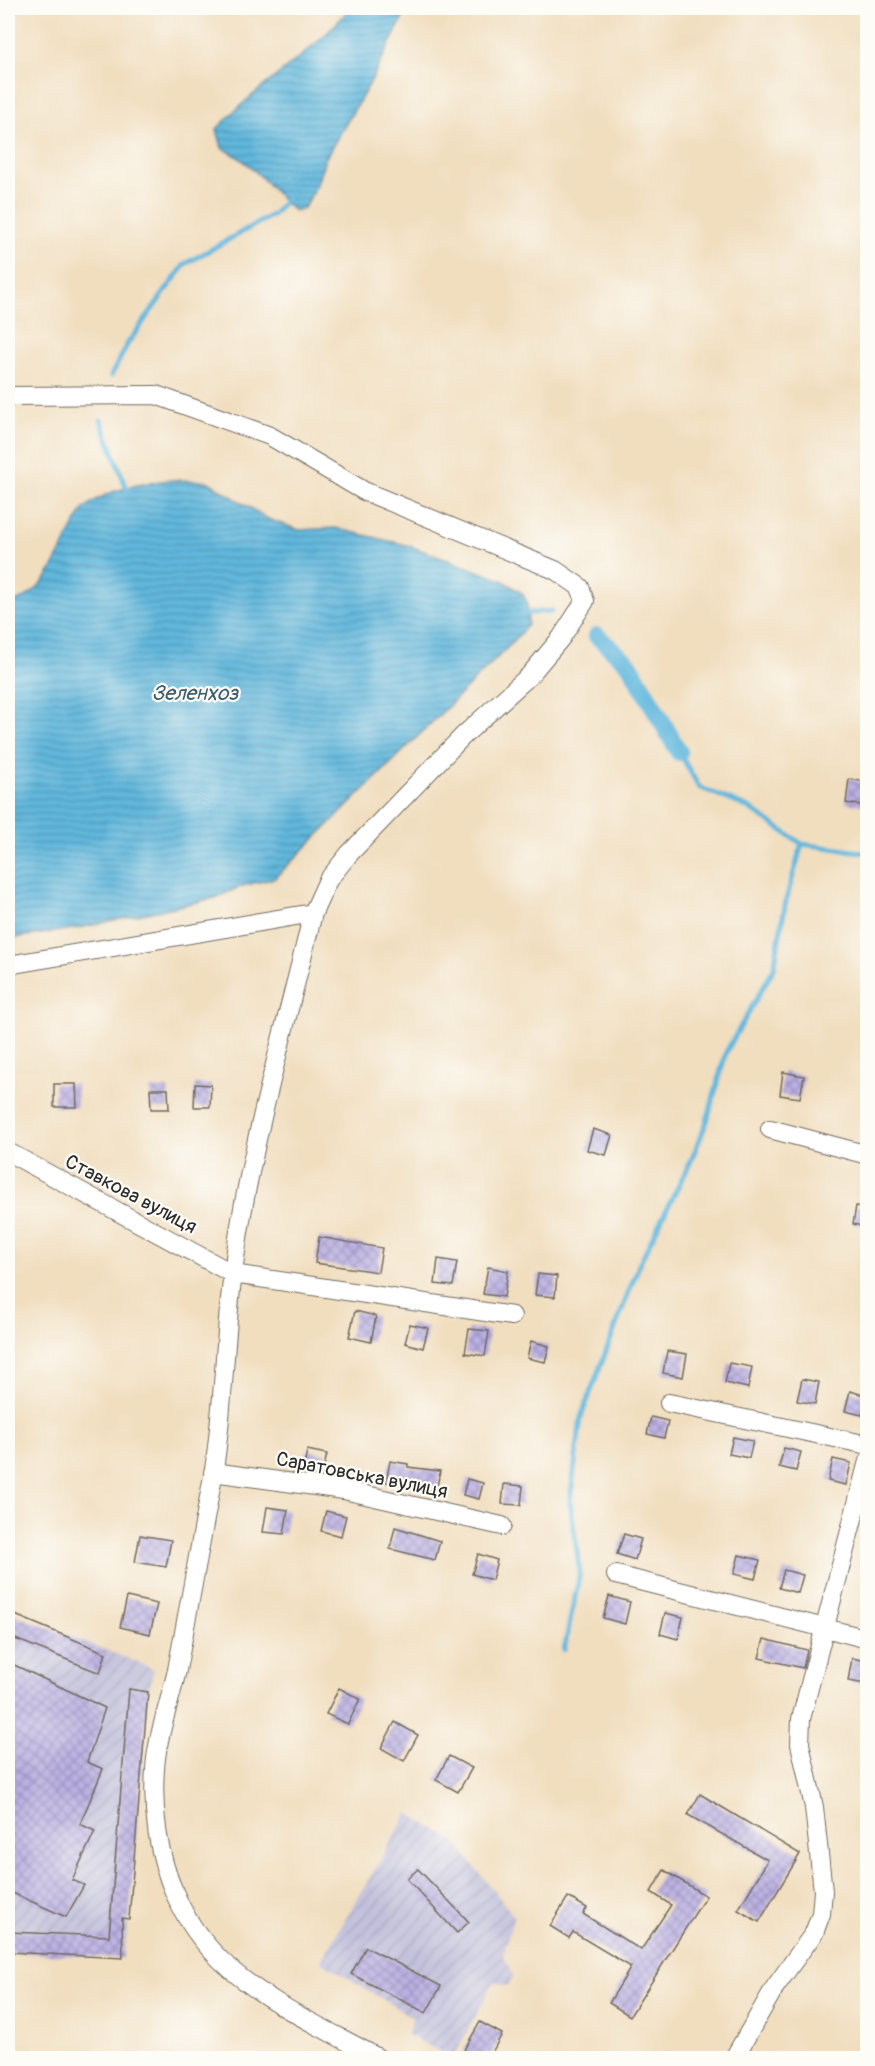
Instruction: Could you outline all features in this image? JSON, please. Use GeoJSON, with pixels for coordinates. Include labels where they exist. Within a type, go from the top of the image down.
{"type":"FeatureCollection","features":[{"type":"Feature","properties":{"kind":"street"},"geometry":{"type":"LineString","coordinates":[[8,396],[156,395],[270,436],[364,491],[555,570],[580,586],[585,601],[555,646],[529,676],[463,736],[349,854],[328,880],[313,912],[248,1184],[233,1274],[226,1367],[213,1472],[176,1672],[155,1768],[156,1829],[175,1894],[197,1934],[217,1958],[244,1983],[378,2058]]}},
{"type":"Feature","properties":{"kind":"street"},"geometry":{"type":"LineString","coordinates":[[8,965],[313,912]]}},
{"type":"Feature","properties":{"kind":"street"},"geometry":{"type":"LineString","coordinates":[[770,1129],[867,1155]]}},
{"type":"Feature","properties":{"kind":"street","name":"Ставкова вулиця"},"geometry":{"type":"LineString","coordinates":[[8,1152],[233,1274]]}},
{"type":"Feature","properties":{"kind":"street"},"geometry":{"type":"LineString","coordinates":[[233,1274],[512,1316]]}},
{"type":"Feature","properties":{"kind":"street"},"geometry":{"type":"LineString","coordinates":[[669,1403],[867,1445]]}},
{"type":"Feature","properties":{"kind":"street"},"geometry":{"type":"LineString","coordinates":[[734,2058],[775,1988],[814,1933],[821,1914],[823,1892],[814,1807],[800,1744],[801,1719],[822,1629],[867,1461]]}},
{"type":"Feature","properties":{"kind":"street","name":"Саратовська вулиця"},"geometry":{"type":"LineString","coordinates":[[213,1472],[344,1490],[502,1526]]}},
{"type":"Feature","properties":{"kind":"street"},"geometry":{"type":"LineString","coordinates":[[616,1575],[867,1639]]}},
{"type":"Feature","properties":{"kind":"shaded area"},"geometry":{"type":"Polygon","coordinates":[[[8,1612],[154,1669],[148,1692],[129,1919],[123,1958],[8,1952],[8,1612]]]}},
{"type":"Feature","properties":{"kind":"shaded area"},"geometry":{"type":"Polygon","coordinates":[[[408,1813],[454,1841],[514,1916],[503,1956],[514,1976],[507,1986],[494,1982],[453,2058],[407,2035],[413,2018],[321,1961],[408,1813]]]}},
{"type":"Feature","properties":{"kind":"water"},"geometry":{"type":"Polygon","coordinates":[[[350,8],[408,8],[369,85],[326,157],[316,187],[304,208],[294,211],[243,160],[222,148],[217,129],[319,40],[350,8]]]}},
{"type":"Feature","properties":{"kind":"water","name":"Зеленхоз"},"geometry":{"type":"Polygon","coordinates":[[[169,480],[207,481],[268,519],[299,530],[335,528],[410,546],[502,580],[522,593],[527,602],[528,625],[275,878],[242,886],[215,898],[79,928],[8,939],[8,604],[22,599],[42,584],[86,507],[115,491],[169,480]]]}},
{"type":"Feature","properties":{"kind":"building"},"geometry":{"type":"Polygon","coordinates":[[[849,779],[867,782],[867,806],[846,803],[849,779]]]}},
{"type":"Feature","properties":{"kind":"building"},"geometry":{"type":"Polygon","coordinates":[[[783,1072],[804,1076],[800,1098],[780,1095],[783,1072]]]}},
{"type":"Feature","properties":{"kind":"building"},"geometry":{"type":"Polygon","coordinates":[[[54,1084],[76,1084],[77,1107],[54,1107],[54,1084]]]}},
{"type":"Feature","properties":{"kind":"building"},"geometry":{"type":"Polygon","coordinates":[[[195,1084],[211,1085],[210,1107],[194,1107],[195,1084]]]}},
{"type":"Feature","properties":{"kind":"building"},"geometry":{"type":"Polygon","coordinates":[[[150,1089],[168,1089],[169,1109],[151,1109],[150,1089]]]}},
{"type":"Feature","properties":{"kind":"building"},"geometry":{"type":"Polygon","coordinates":[[[593,1129],[612,1135],[606,1155],[587,1150],[593,1129]]]}},
{"type":"Feature","properties":{"kind":"building"},"geometry":{"type":"Polygon","coordinates":[[[856,1206],[867,1208],[867,1227],[853,1224],[856,1206]]]}},
{"type":"Feature","properties":{"kind":"building"},"geometry":{"type":"Polygon","coordinates":[[[319,1237],[382,1248],[378,1272],[315,1263],[319,1237]]]}},
{"type":"Feature","properties":{"kind":"building"},"geometry":{"type":"Polygon","coordinates":[[[438,1259],[457,1262],[453,1286],[435,1284],[438,1259]]]}},
{"type":"Feature","properties":{"kind":"building"},"geometry":{"type":"Polygon","coordinates":[[[488,1267],[508,1271],[504,1297],[483,1294],[488,1267]]]}},
{"type":"Feature","properties":{"kind":"building"},"geometry":{"type":"Polygon","coordinates":[[[538,1274],[557,1276],[555,1297],[535,1295],[538,1274]]]}},
{"type":"Feature","properties":{"kind":"building"},"geometry":{"type":"Polygon","coordinates":[[[355,1311],[376,1316],[371,1342],[349,1337],[355,1311]]]}},
{"type":"Feature","properties":{"kind":"building"},"geometry":{"type":"Polygon","coordinates":[[[410,1324],[428,1328],[423,1348],[405,1343],[410,1324]]]}},
{"type":"Feature","properties":{"kind":"building"},"geometry":{"type":"Polygon","coordinates":[[[469,1329],[489,1331],[485,1356],[465,1353],[469,1329]]]}},
{"type":"Feature","properties":{"kind":"building"},"geometry":{"type":"Polygon","coordinates":[[[531,1341],[549,1346],[545,1362],[527,1358],[531,1341]]]}},
{"type":"Feature","properties":{"kind":"building"},"geometry":{"type":"Polygon","coordinates":[[[667,1351],[687,1354],[683,1377],[663,1373],[667,1351]]]}},
{"type":"Feature","properties":{"kind":"building"},"geometry":{"type":"Polygon","coordinates":[[[729,1363],[752,1367],[748,1388],[725,1383],[729,1363]]]}},
{"type":"Feature","properties":{"kind":"building"},"geometry":{"type":"Polygon","coordinates":[[[802,1379],[819,1382],[815,1404],[797,1401],[802,1379]]]}},
{"type":"Feature","properties":{"kind":"building"},"geometry":{"type":"Polygon","coordinates":[[[850,1391],[867,1396],[862,1415],[845,1411],[850,1391]]]}},
{"type":"Feature","properties":{"kind":"building"},"geometry":{"type":"Polygon","coordinates":[[[651,1417],[668,1421],[664,1438],[647,1434],[651,1417]]]}},
{"type":"Feature","properties":{"kind":"building"},"geometry":{"type":"Polygon","coordinates":[[[733,1437],[753,1441],[749,1458],[729,1454],[733,1437]]]}},
{"type":"Feature","properties":{"kind":"building"},"geometry":{"type":"Polygon","coordinates":[[[784,1448],[801,1452],[796,1471],[779,1467],[784,1448]]]}},
{"type":"Feature","properties":{"kind":"building"},"geometry":{"type":"Polygon","coordinates":[[[307,1450],[327,1454],[323,1471],[304,1467],[307,1450]]]}},
{"type":"Feature","properties":{"kind":"building"},"geometry":{"type":"Polygon","coordinates":[[[833,1459],[851,1463],[846,1485],[828,1481],[833,1459]]]}},
{"type":"Feature","properties":{"kind":"building"},"geometry":{"type":"Polygon","coordinates":[[[390,1461],[408,1464],[408,1467],[440,1471],[436,1492],[386,1482],[390,1461]]]}},
{"type":"Feature","properties":{"kind":"building"},"geometry":{"type":"Polygon","coordinates":[[[467,1479],[483,1483],[479,1499],[463,1495],[467,1479]]]}},
{"type":"Feature","properties":{"kind":"building"},"geometry":{"type":"Polygon","coordinates":[[[504,1484],[523,1486],[521,1505],[502,1504],[504,1484]]]}},
{"type":"Feature","properties":{"kind":"building"},"geometry":{"type":"Polygon","coordinates":[[[267,1507],[288,1510],[284,1534],[263,1532],[267,1507]]]}},
{"type":"Feature","properties":{"kind":"building"},"geometry":{"type":"Polygon","coordinates":[[[326,1511],[346,1516],[341,1536],[321,1531],[326,1511]]]}},
{"type":"Feature","properties":{"kind":"building"},"geometry":{"type":"Polygon","coordinates":[[[395,1527],[440,1541],[435,1560],[390,1549],[395,1527]]]}},
{"type":"Feature","properties":{"kind":"building"},"geometry":{"type":"Polygon","coordinates":[[[624,1534],[641,1539],[635,1560],[617,1554],[624,1534]]]}},
{"type":"Feature","properties":{"kind":"building"},"geometry":{"type":"Polygon","coordinates":[[[140,1535],[171,1540],[166,1567],[135,1562],[140,1535]]]}},
{"type":"Feature","properties":{"kind":"building"},"geometry":{"type":"Polygon","coordinates":[[[478,1554],[497,1560],[492,1580],[472,1574],[478,1554]]]}},
{"type":"Feature","properties":{"kind":"building"},"geometry":{"type":"Polygon","coordinates":[[[739,1555],[760,1560],[755,1579],[734,1574],[739,1555]]]}},
{"type":"Feature","properties":{"kind":"building"},"geometry":{"type":"Polygon","coordinates":[[[784,1570],[803,1575],[798,1593],[779,1588],[784,1570]]]}},
{"type":"Feature","properties":{"kind":"building"},"geometry":{"type":"Polygon","coordinates":[[[609,1596],[630,1602],[625,1624],[603,1618],[609,1596]]]}},
{"type":"Feature","properties":{"kind":"building"},"geometry":{"type":"Polygon","coordinates":[[[127,1597],[157,1604],[150,1634],[120,1627],[127,1597]]]}},
{"type":"Feature","properties":{"kind":"building"},"geometry":{"type":"Polygon","coordinates":[[[8,1612],[106,1653],[100,1673],[8,1636],[8,1612]]]}},
{"type":"Feature","properties":{"kind":"building"},"geometry":{"type":"Polygon","coordinates":[[[665,1613],[683,1617],[678,1639],[660,1634],[665,1613]]]}},
{"type":"Feature","properties":{"kind":"building"},"geometry":{"type":"Polygon","coordinates":[[[764,1639],[807,1650],[803,1668],[759,1658],[764,1639]]]}},
{"type":"Feature","properties":{"kind":"building"},"geometry":{"type":"Polygon","coordinates":[[[852,1658],[867,1661],[866,1684],[848,1681],[852,1658]]]}},
{"type":"Feature","properties":{"kind":"building"},"geometry":{"type":"Polygon","coordinates":[[[8,1662],[105,1708],[87,1762],[103,1769],[80,1824],[95,1831],[72,1880],[84,1885],[66,1917],[8,1891],[8,1662]]]}},
{"type":"Feature","properties":{"kind":"building"},"geometry":{"type":"Polygon","coordinates":[[[339,1688],[360,1699],[348,1724],[326,1714],[339,1688]]]}},
{"type":"Feature","properties":{"kind":"building"},"geometry":{"type":"Polygon","coordinates":[[[129,1689],[148,1692],[129,1919],[122,1918],[123,1958],[8,1952],[8,1932],[109,1936],[129,1689]]]}},
{"type":"Feature","properties":{"kind":"building"},"geometry":{"type":"Polygon","coordinates":[[[395,1722],[418,1735],[404,1761],[381,1748],[395,1722]]]}},
{"type":"Feature","properties":{"kind":"building"},"geometry":{"type":"Polygon","coordinates":[[[449,1756],[472,1768],[458,1792],[436,1780],[449,1756]]]}},
{"type":"Feature","properties":{"kind":"building"},"geometry":{"type":"Polygon","coordinates":[[[700,1794],[800,1854],[759,1922],[738,1910],[768,1860],[688,1815],[700,1794]]]}},
{"type":"Feature","properties":{"kind":"building"},"geometry":{"type":"Polygon","coordinates":[[[418,1869],[469,1922],[457,1933],[407,1879],[418,1869]]]}},
{"type":"Feature","properties":{"kind":"building"},"geometry":{"type":"Polygon","coordinates":[[[664,1870],[706,1896],[630,2016],[609,2003],[631,1967],[573,1932],[569,1938],[550,1926],[568,1897],[587,1908],[583,1914],[641,1950],[671,1905],[651,1892],[664,1870]]]}},
{"type":"Feature","properties":{"kind":"building"},"geometry":{"type":"Polygon","coordinates":[[[366,1947],[441,1986],[426,2013],[351,1974],[366,1947]]]}},
{"type":"Feature","properties":{"kind":"building"},"geometry":{"type":"Polygon","coordinates":[[[480,2022],[502,2034],[489,2058],[480,2058],[464,2050],[480,2022]]]}},
{"type":"Feature","properties":{"kind":"waterway"},"geometry":{"type":"LineString","coordinates":[[111,376],[128,343],[185,264],[274,214],[287,198]]}},
{"type":"Feature","properties":{"kind":"waterway"},"geometry":{"type":"LineString","coordinates":[[101,420],[128,492]]}},
{"type":"Feature","properties":{"kind":"waterway"},"geometry":{"type":"LineString","coordinates":[[521,614],[552,611]]}},
{"type":"Feature","properties":{"kind":"waterway"},"geometry":{"type":"LineString","coordinates":[[597,636],[630,665],[679,752]]}},
{"type":"Feature","properties":{"kind":"waterway"},"geometry":{"type":"LineString","coordinates":[[679,752],[699,787],[749,808],[802,844],[868,853]]}},
{"type":"Feature","properties":{"kind":"waterway"},"geometry":{"type":"LineString","coordinates":[[564,1650],[580,1573],[570,1502],[581,1417],[641,1260],[690,1163],[707,1121],[726,1052],[774,968],[786,900],[802,844]]}},
{"type":"Feature","properties":{"kind":"waterway"},"geometry":{"type":"LineString","coordinates":[[859,2058],[868,2031]]}}]}
